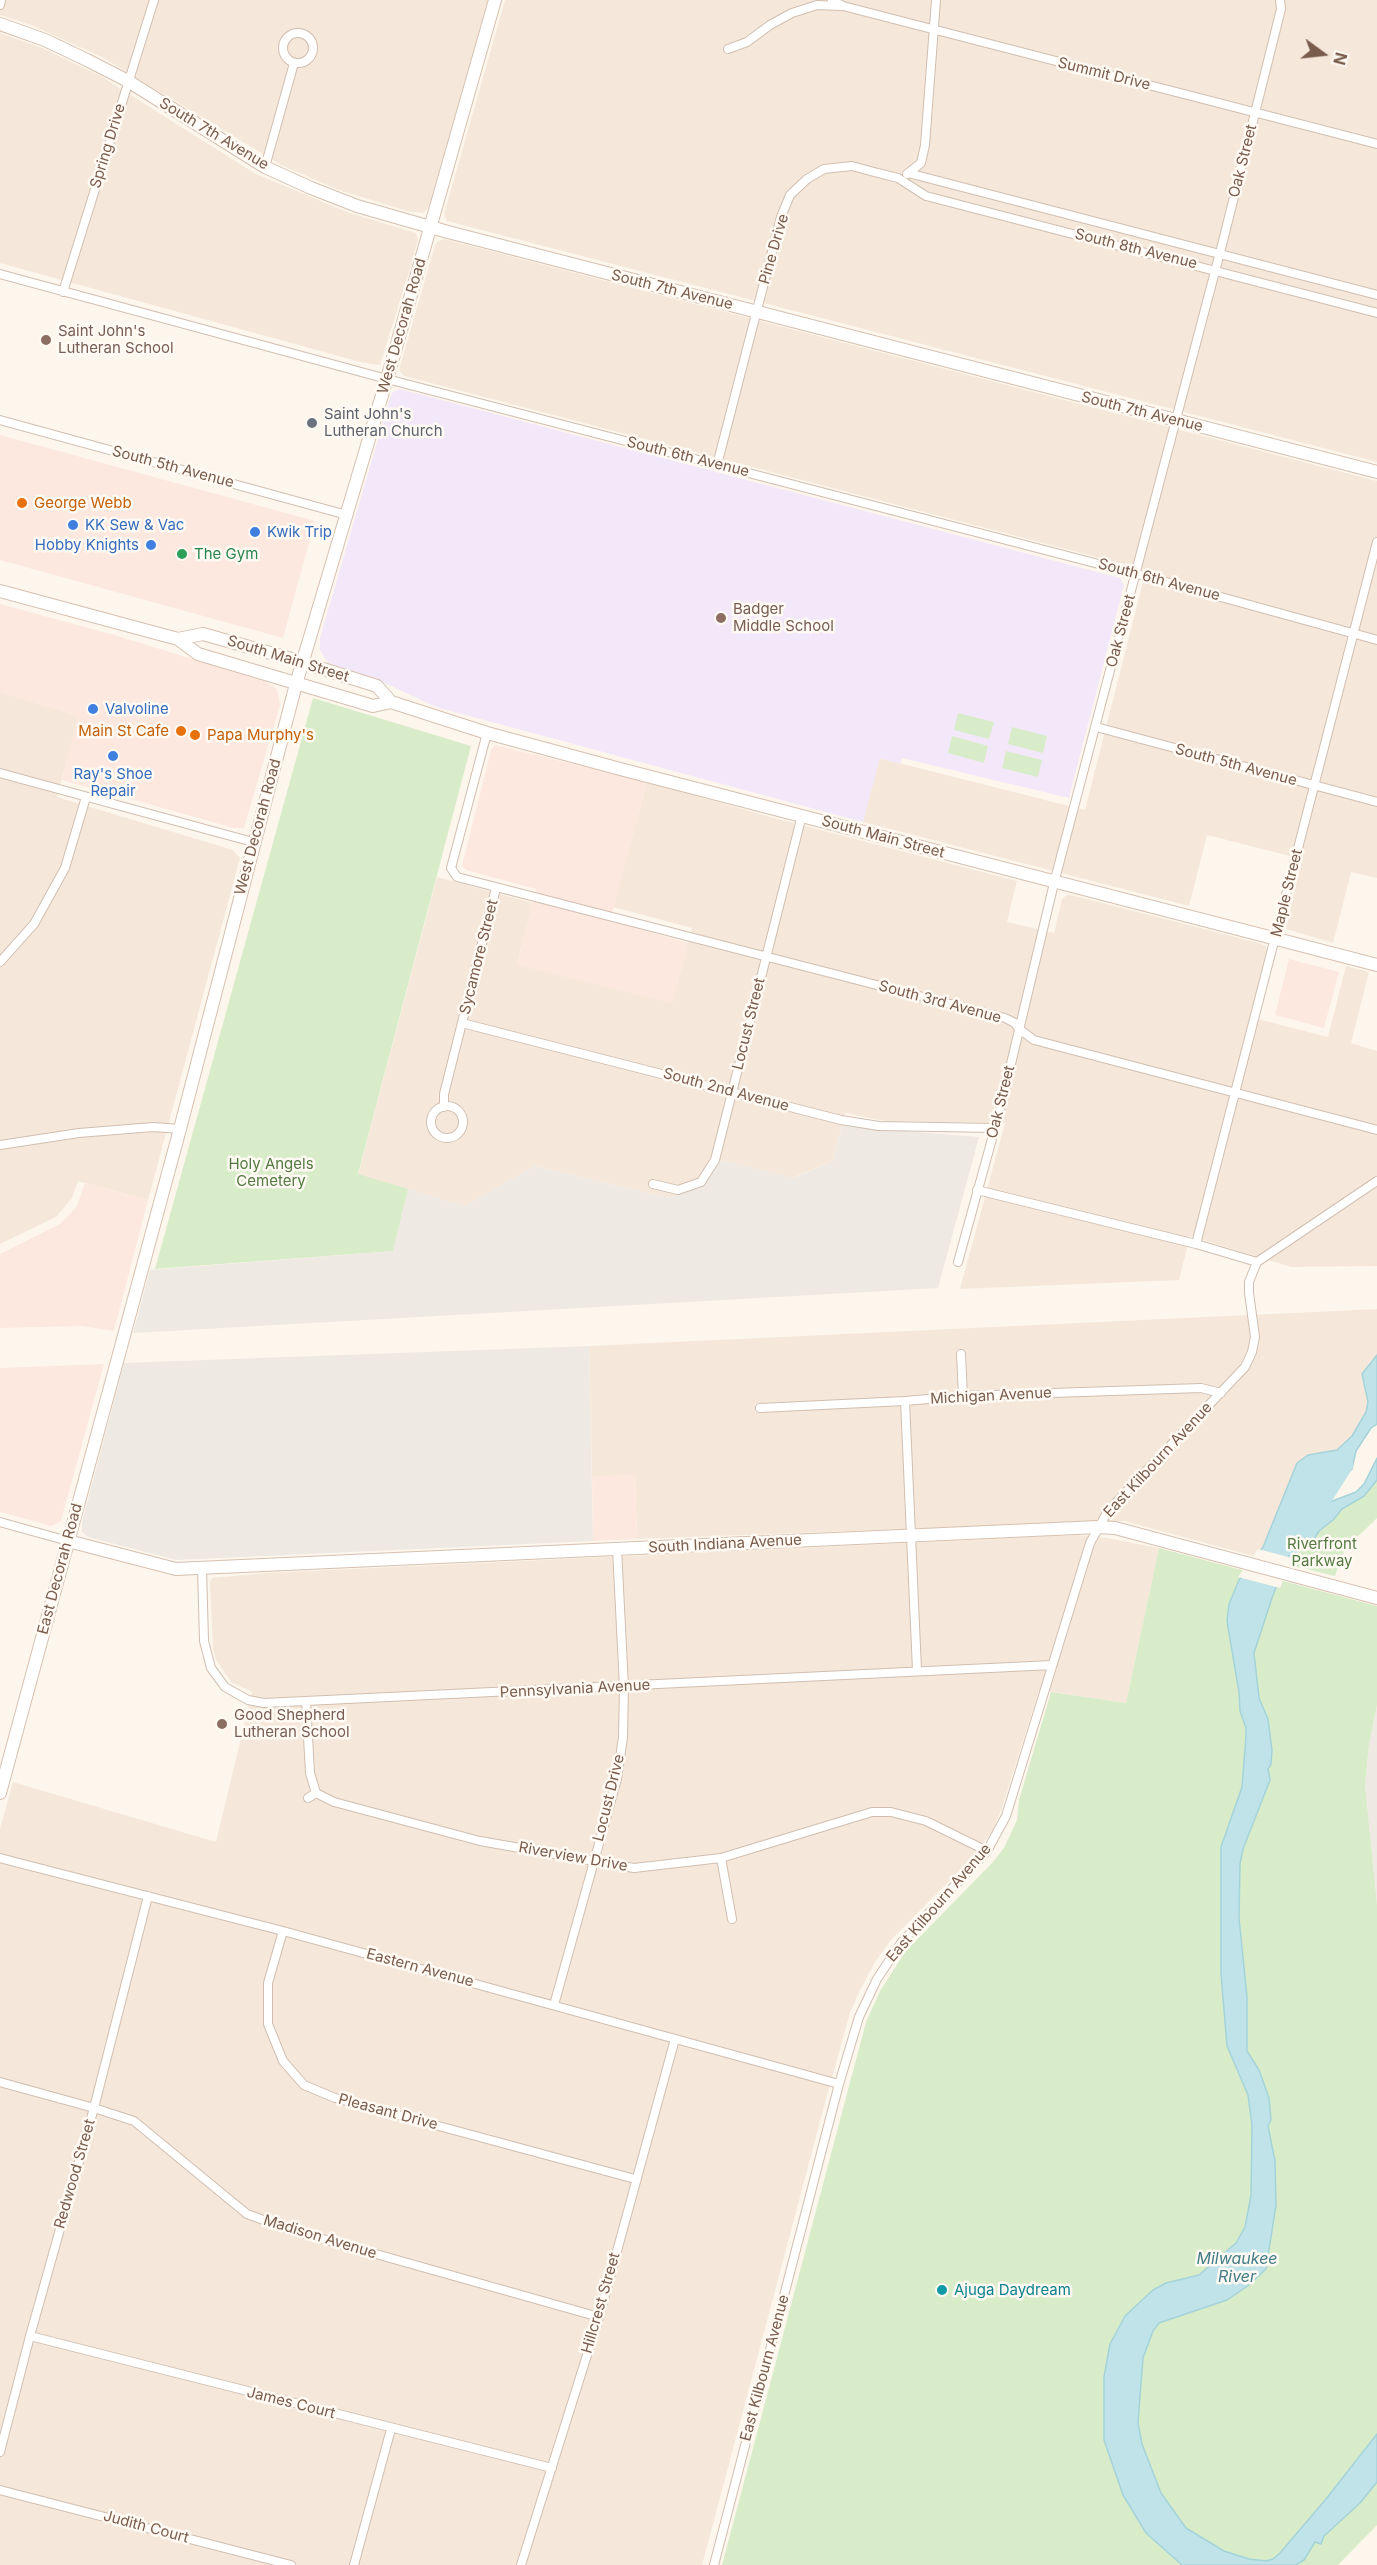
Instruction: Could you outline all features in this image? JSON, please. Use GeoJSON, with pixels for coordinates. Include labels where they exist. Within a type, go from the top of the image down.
{"type":"FeatureCollection","features":[{"type":"Feature","properties":{"kind":"street"},"geometry":{"type":"LineString","coordinates":[[0,5],[1,0]]}},
{"type":"Feature","properties":{"kind":"street","name":"Spring Drive"},"geometry":{"type":"LineString","coordinates":[[63,292],[154,0]]}},
{"type":"Feature","properties":{"kind":"street","name":"West Decorah Road"},"geometry":{"type":"LineString","coordinates":[[120,1346],[180,1129],[253,842],[302,662],[387,380],[495,0]]}},
{"type":"Feature","properties":{"kind":"street","name":"Summit Drive"},"geometry":{"type":"LineString","coordinates":[[832,0],[843,6],[1377,144]]}},
{"type":"Feature","properties":{"kind":"street"},"geometry":{"type":"LineString","coordinates":[[898,178],[921,163],[925,145],[936,0]]}},
{"type":"Feature","properties":{"kind":"street","name":"Oak Street"},"geometry":{"type":"LineString","coordinates":[[958,1262],[994,1128],[1054,883],[1220,253],[1280,4],[1286,0]]}},
{"type":"Feature","properties":{"kind":"street"},"geometry":{"type":"LineString","coordinates":[[728,49],[747,42],[770,25],[792,13],[817,5],[843,6]]}},
{"type":"Feature","properties":{"kind":"street","name":"South 7th Avenue"},"geometry":{"type":"LineString","coordinates":[[0,24],[45,40],[128,81],[265,167],[357,206],[431,228],[1377,472]]}},
{"type":"Feature","properties":{"kind":"street"},"geometry":{"type":"LineString","coordinates":[[265,167],[294,63]]}},
{"type":"Feature","properties":{"kind":"street","name":"Pine Drive"},"geometry":{"type":"LineString","coordinates":[[717,465],[756,312],[790,195],[807,179],[824,169],[838,166],[852,166],[898,178]]}},
{"type":"Feature","properties":{"kind":"street","name":"South 8th Avenue"},"geometry":{"type":"LineString","coordinates":[[908,173],[1377,295]]}},
{"type":"Feature","properties":{"kind":"street","name":"South 8th Avenue"},"geometry":{"type":"LineString","coordinates":[[898,178],[927,196],[1377,313]]}},
{"type":"Feature","properties":{"kind":"street","name":"South 6th Avenue"},"geometry":{"type":"LineString","coordinates":[[0,274],[387,380],[1137,574],[1377,640]]}},
{"type":"Feature","properties":{"kind":"street","name":"South 5th Avenue"},"geometry":{"type":"LineString","coordinates":[[0,420],[347,514]]}},
{"type":"Feature","properties":{"kind":"street","name":"Maple Street"},"geometry":{"type":"LineString","coordinates":[[1196,1244],[1377,542]]}},
{"type":"Feature","properties":{"kind":"street","name":"South Main Street"},"geometry":{"type":"LineString","coordinates":[[0,591],[178,639],[198,654],[373,706],[391,702],[487,733],[1054,883],[1377,965]]}},
{"type":"Feature","properties":{"kind":"street","name":"South Main Street"},"geometry":{"type":"LineString","coordinates":[[178,639],[203,634],[302,662],[377,686],[391,702]]}},
{"type":"Feature","properties":{"kind":"street","name":"South 5th Avenue"},"geometry":{"type":"LineString","coordinates":[[1096,727],[1377,801]]}},
{"type":"Feature","properties":{"kind":"street","name":"Sycamore Street"},"geometry":{"type":"LineString","coordinates":[[444,1107],[444,1094],[496,888],[457,877],[452,868],[487,733]]}},
{"type":"Feature","properties":{"kind":"street"},"geometry":{"type":"LineString","coordinates":[[0,773],[253,842]]}},
{"type":"Feature","properties":{"kind":"street"},"geometry":{"type":"LineString","coordinates":[[0,962],[34,924],[64,868],[86,797]]}},
{"type":"Feature","properties":{"kind":"street","name":"Locust Street"},"geometry":{"type":"LineString","coordinates":[[653,1184],[678,1190],[701,1182],[715,1160],[802,815]]}},
{"type":"Feature","properties":{"kind":"street","name":"South 3rd Avenue"},"geometry":{"type":"LineString","coordinates":[[496,888],[1005,1018],[1015,1023],[1019,1029],[1034,1040],[1377,1130]]}},
{"type":"Feature","properties":{"kind":"street","name":"South 2nd Avenue"},"geometry":{"type":"LineString","coordinates":[[462,1023],[841,1120],[879,1126],[994,1128]]}},
{"type":"Feature","properties":{"kind":"street"},"geometry":{"type":"LineString","coordinates":[[0,1145],[71,1134],[153,1127],[180,1129]]}},
{"type":"Feature","properties":{"kind":"street"},"geometry":{"type":"LineString","coordinates":[[977,1190],[1196,1244],[1257,1262],[1377,1181]]}},
{"type":"Feature","properties":{"kind":"street","name":"East Kilbourn Avenue"},"geometry":{"type":"LineString","coordinates":[[714,2565],[839,2084],[859,2017],[877,1979],[901,1943],[987,1851],[1006,1816],[1090,1543],[1098,1527],[1108,1511],[1245,1367],[1252,1352],[1255,1337],[1249,1293],[1250,1281],[1257,1262]]}},
{"type":"Feature","properties":{"kind":"street","name":"East Decorah Road"},"geometry":{"type":"LineString","coordinates":[[0,1793],[120,1346]]}},
{"type":"Feature","properties":{"kind":"street"},"geometry":{"type":"LineString","coordinates":[[961,1354],[963,1396]]}},
{"type":"Feature","properties":{"kind":"street","name":"Michigan Avenue"},"geometry":{"type":"LineString","coordinates":[[760,1408],[963,1396],[1201,1388],[1221,1393]]}},
{"type":"Feature","properties":{"kind":"street"},"geometry":{"type":"LineString","coordinates":[[905,1401],[917,1671]]}},
{"type":"Feature","properties":{"kind":"street"},"geometry":{"type":"LineString","coordinates":[[0,1522],[68,1541]]}},
{"type":"Feature","properties":{"kind":"street","name":"South Indiana Avenue"},"geometry":{"type":"LineString","coordinates":[[68,1541],[176,1569],[1098,1527],[1115,1528],[1377,1598]]}},
{"type":"Feature","properties":{"kind":"street","name":"Locust Drive"},"geometry":{"type":"LineString","coordinates":[[554,2005],[617,1779],[623,1737],[624,1687],[617,1549]]}},
{"type":"Feature","properties":{"kind":"street","name":"Pennsylvania Avenue"},"geometry":{"type":"LineString","coordinates":[[202,1568],[204,1641],[211,1668],[225,1687],[248,1700],[264,1703],[1052,1665]]}},
{"type":"Feature","properties":{"kind":"street","name":"Riverview Drive"},"geometry":{"type":"LineString","coordinates":[[306,1701],[312,1796],[480,1841],[594,1859],[634,1868],[721,1858],[872,1812],[891,1812],[927,1821],[987,1851]]}},
{"type":"Feature","properties":{"kind":"street","name":"Eastern Avenue"},"geometry":{"type":"LineString","coordinates":[[0,1858],[283,1930],[839,2084]]}},
{"type":"Feature","properties":{"kind":"street"},"geometry":{"type":"LineString","coordinates":[[721,1858],[732,1919]]}},
{"type":"Feature","properties":{"kind":"street","name":"Redwood Street"},"geometry":{"type":"LineString","coordinates":[[0,2452],[94,2108],[148,1896]]}},
{"type":"Feature","properties":{"kind":"street","name":"Pleasant Drive"},"geometry":{"type":"LineString","coordinates":[[283,1930],[268,1983],[267,2024],[283,2061],[304,2085],[335,2098],[635,2178]]}},
{"type":"Feature","properties":{"kind":"street","name":"Hillcrest Street"},"geometry":{"type":"LineString","coordinates":[[521,2565],[598,2317],[675,2039]]}},
{"type":"Feature","properties":{"kind":"street","name":"Madison Avenue"},"geometry":{"type":"LineString","coordinates":[[0,2082],[134,2121],[247,2214],[303,2234],[598,2317]]}},
{"type":"Feature","properties":{"kind":"street","name":"James Court"},"geometry":{"type":"LineString","coordinates":[[30,2336],[552,2468]]}},
{"type":"Feature","properties":{"kind":"street"},"geometry":{"type":"LineString","coordinates":[[354,2565],[391,2429]]}},
{"type":"Feature","properties":{"kind":"street","name":"Judith Court"},"geometry":{"type":"LineString","coordinates":[[0,2490],[291,2565]]}},
{"type":"Feature","properties":{"kind":"shaded area"},"geometry":{"type":"Polygon","coordinates":[[[0,0],[488,0],[429,206],[424,213],[407,211],[339,190],[281,165],[102,57],[31,25],[0,15],[0,0]]]}},
{"type":"Feature","properties":{"kind":"shaded area"},"geometry":{"type":"Polygon","coordinates":[[[505,0],[1377,0],[1377,462],[447,221],[444,214],[505,0]]]}},
{"type":"Feature","properties":{"kind":"shaded area"},"geometry":{"type":"Polygon","coordinates":[[[0,33],[42,48],[99,75],[256,174],[347,212],[416,233],[418,240],[380,365],[364,363],[0,263],[0,33]]]}},
{"type":"Feature","properties":{"kind":"shaded area"},"geometry":{"type":"Polygon","coordinates":[[[444,239],[1377,481],[1377,878],[1351,872],[1333,943],[1286,929],[1302,859],[1207,835],[1189,906],[863,822],[879,758],[1085,810],[1146,570],[404,376],[399,370],[435,245],[444,239]]]}},
{"type":"Feature","properties":{"kind":"shaded area","name":"Badger Middle School"},"geometry":{"type":"Polygon","coordinates":[[[400,389],[1120,578],[1124,585],[1069,798],[902,758],[900,764],[880,758],[863,822],[436,707],[389,685],[328,663],[320,650],[320,638],[390,398],[393,392],[400,389]]]}},
{"type":"Feature","properties":{"kind":"shaded area"},"geometry":{"type":"Polygon","coordinates":[[[0,435],[315,521],[283,638],[0,560],[0,435]]]}},
{"type":"Feature","properties":{"kind":"shaded area"},"geometry":{"type":"Polygon","coordinates":[[[0,604],[118,636],[266,682],[277,689],[280,705],[244,828],[234,828],[62,780],[78,716],[0,692],[0,604]]]}},
{"type":"Feature","properties":{"kind":"shaded area"},"geometry":{"type":"Polygon","coordinates":[[[0,692],[79,716],[57,797],[233,850],[240,858],[148,1200],[78,1181],[72,1198],[56,1217],[0,1244],[0,692]]]}},
{"type":"Feature","properties":{"kind":"shaded area"},"geometry":{"type":"Polygon","coordinates":[[[495,745],[647,782],[610,921],[688,943],[672,1003],[517,965],[536,889],[466,870],[462,866],[491,750],[495,745]]]}},
{"type":"Feature","properties":{"kind":"shaded area"},"geometry":{"type":"Polygon","coordinates":[[[647,782],[767,816],[1017,881],[1007,922],[1054,933],[1062,899],[1071,895],[1259,943],[1266,946],[1267,951],[1250,1017],[1328,1037],[1346,966],[1369,972],[1351,1043],[1377,1051],[1377,1266],[1291,1267],[1190,1236],[1179,1280],[960,1289],[1005,1123],[884,1121],[845,1113],[833,1161],[792,1178],[712,1158],[705,1180],[669,1198],[534,1166],[465,1206],[358,1175],[437,877],[533,903],[517,964],[672,1002],[692,928],[613,907],[647,782]]]}},
{"type":"Feature","properties":{"kind":"shaded area"},"geometry":{"type":"Polygon","coordinates":[[[1289,959],[1339,972],[1324,1028],[1275,1015],[1289,959]]]}},
{"type":"Feature","properties":{"kind":"shaded area"},"geometry":{"type":"Polygon","coordinates":[[[842,1126],[979,1137],[938,1288],[133,1333],[150,1270],[393,1251],[408,1189],[465,1206],[534,1166],[669,1198],[705,1180],[712,1158],[793,1178],[833,1161],[842,1126]]]}},
{"type":"Feature","properties":{"kind":"shaded area"},"geometry":{"type":"Polygon","coordinates":[[[85,1183],[148,1200],[114,1331],[82,1326],[0,1328],[0,1254],[60,1224],[77,1206],[85,1183]]]}},
{"type":"Feature","properties":{"kind":"shaded area"},"geometry":{"type":"Polygon","coordinates":[[[1377,1309],[1377,1355],[1367,1366],[1366,1412],[1352,1436],[1337,1450],[1308,1455],[1297,1463],[1275,1521],[1257,1557],[1124,1521],[637,1539],[635,1475],[592,1477],[589,1346],[1377,1309]]]}},
{"type":"Feature","properties":{"kind":"shaded area"},"geometry":{"type":"Polygon","coordinates":[[[589,1346],[593,1541],[176,1560],[88,1537],[82,1532],[82,1522],[124,1363],[589,1346]]]}},
{"type":"Feature","properties":{"kind":"shaded area"},"geometry":{"type":"Polygon","coordinates":[[[104,1364],[61,1521],[51,1526],[0,1512],[0,1368],[104,1364]]]}},
{"type":"Feature","properties":{"kind":"shaded area"},"geometry":{"type":"Polygon","coordinates":[[[635,1474],[637,1539],[593,1541],[592,1477],[635,1474]]]}},
{"type":"Feature","properties":{"kind":"shaded area"},"geometry":{"type":"Polygon","coordinates":[[[1076,1535],[1107,1538],[1159,1548],[1126,1703],[1039,1690],[1002,1808],[992,1832],[967,1863],[891,1940],[875,1962],[858,1994],[850,2013],[825,2103],[702,2565],[0,2565],[0,1829],[13,1782],[216,1842],[252,1692],[231,1682],[216,1660],[213,1649],[210,1583],[212,1578],[266,1573],[1076,1535]]]}},
{"type":"Feature","properties":{"kind":"shaded area"},"geometry":{"type":"Polygon","coordinates":[[[1377,1705],[1377,1905],[1365,1785],[1369,1745],[1377,1705]]]}},
{"type":"Feature","properties":{"kind":"green space","name":"Holy Angels Cemetery"},"geometry":{"type":"Polygon","coordinates":[[[313,698],[471,746],[358,1174],[408,1189],[393,1251],[155,1269],[313,698]]]}},
{"type":"Feature","properties":{"kind":"green space"},"geometry":{"type":"Polygon","coordinates":[[[958,713],[994,722],[989,739],[954,730],[958,713]]]}},
{"type":"Feature","properties":{"kind":"green space"},"geometry":{"type":"Polygon","coordinates":[[[1012,727],[1047,736],[1043,753],[1008,744],[1012,727]]]}},
{"type":"Feature","properties":{"kind":"green space"},"geometry":{"type":"Polygon","coordinates":[[[952,736],[988,746],[984,763],[948,753],[952,736]]]}},
{"type":"Feature","properties":{"kind":"green space"},"geometry":{"type":"Polygon","coordinates":[[[1006,751],[1042,760],[1038,777],[1002,768],[1006,751]]]}},
{"type":"Feature","properties":{"kind":"green space","name":"Riverfront Parkway"},"geometry":{"type":"Polygon","coordinates":[[[1377,1472],[1377,1518],[1345,1549],[1335,1576],[1289,1565],[1315,1530],[1377,1472]]]}},
{"type":"Feature","properties":{"kind":"green space"},"geometry":{"type":"Polygon","coordinates":[[[1159,1548],[1377,1606],[1377,1705],[1369,1745],[1365,1785],[1377,1905],[1377,2525],[1338,2565],[722,2565],[866,2022],[880,1991],[905,1952],[1004,1848],[1017,1820],[1019,1800],[1051,1692],[1126,1703],[1159,1548]]]}},
{"type":"Feature","properties":{"kind":"water"},"geometry":{"type":"Polygon","coordinates":[[[1377,1355],[1377,1424],[1371,1428],[1356,1451],[1352,1469],[1339,1482],[1317,1495],[1308,1508],[1356,1492],[1364,1484],[1377,1458],[1377,1480],[1364,1496],[1342,1509],[1319,1531],[1314,1539],[1289,1556],[1273,1595],[1254,1653],[1259,1698],[1268,1719],[1272,1750],[1271,1764],[1268,1769],[1270,1780],[1243,1849],[1240,1864],[1239,1918],[1247,1997],[1247,2051],[1259,2070],[1269,2098],[1271,2120],[1268,2126],[1275,2161],[1276,2205],[1266,2269],[1249,2285],[1227,2300],[1159,2323],[1153,2331],[1143,2358],[1138,2423],[1142,2444],[1161,2493],[1186,2528],[1224,2551],[1249,2559],[1266,2561],[1280,2553],[1377,2434],[1377,2482],[1360,2503],[1324,2536],[1321,2544],[1315,2542],[1304,2560],[1296,2565],[1182,2565],[1146,2533],[1123,2495],[1104,2440],[1104,2377],[1110,2344],[1125,2316],[1153,2290],[1166,2283],[1199,2275],[1236,2243],[1245,2227],[1251,2195],[1252,2125],[1248,2095],[1227,2046],[1221,1974],[1221,1847],[1242,1787],[1246,1736],[1246,1728],[1240,1711],[1227,1621],[1229,1604],[1239,1580],[1263,1547],[1297,1463],[1308,1455],[1337,1450],[1352,1436],[1366,1412],[1368,1402],[1362,1374],[1377,1355]]]}},
{"type":"Feature","properties":{"kind":"pier"},"geometry":{"type":"Polygon","coordinates":[[[1258,1549],[1292,1558],[1280,1588],[1238,1577],[1258,1549]]]}},
{"type":"Feature","properties":{"kind":"waterway","name":"Milwaukee River"},"geometry":{"type":"LineString","coordinates":[[1301,1525],[1320,1503],[1344,1465]]}},
{"type":"Feature","properties":{"kind":"place","name":"Saint John's Lutheran School"},"geometry":{"type":"Point","coordinates":[46,340]}},
{"type":"Feature","properties":{"kind":"place","name":"Saint John's Lutheran Church"},"geometry":{"type":"Point","coordinates":[312,423]}},
{"type":"Feature","properties":{"kind":"place","name":"George Webb"},"geometry":{"type":"Point","coordinates":[22,503]}},
{"type":"Feature","properties":{"kind":"place","name":"KK Sew & Vac"},"geometry":{"type":"Point","coordinates":[73,525]}},
{"type":"Feature","properties":{"kind":"place","name":"Kwik Trip"},"geometry":{"type":"Point","coordinates":[255,532]}},
{"type":"Feature","properties":{"kind":"place","name":"Hobby Knights"},"geometry":{"type":"Point","coordinates":[151,545]}},
{"type":"Feature","properties":{"kind":"place","name":"The Gym"},"geometry":{"type":"Point","coordinates":[182,554]}},
{"type":"Feature","properties":{"kind":"place","name":"Badger Middle School"},"geometry":{"type":"Point","coordinates":[721,618]}},
{"type":"Feature","properties":{"kind":"place","name":"Valvoline"},"geometry":{"type":"Point","coordinates":[93,709]}},
{"type":"Feature","properties":{"kind":"place","name":"Main St Cafe"},"geometry":{"type":"Point","coordinates":[181,731]}},
{"type":"Feature","properties":{"kind":"place","name":"Papa Murphy's"},"geometry":{"type":"Point","coordinates":[195,735]}},
{"type":"Feature","properties":{"kind":"place","name":"Ray's Shoe Repair"},"geometry":{"type":"Point","coordinates":[113,756]}},
{"type":"Feature","properties":{"kind":"place","name":"Good Shepherd Lutheran School"},"geometry":{"type":"Point","coordinates":[222,1724]}},
{"type":"Feature","properties":{"kind":"place","name":"Ajuga Daydream"},"geometry":{"type":"Point","coordinates":[942,2290]}}]}
